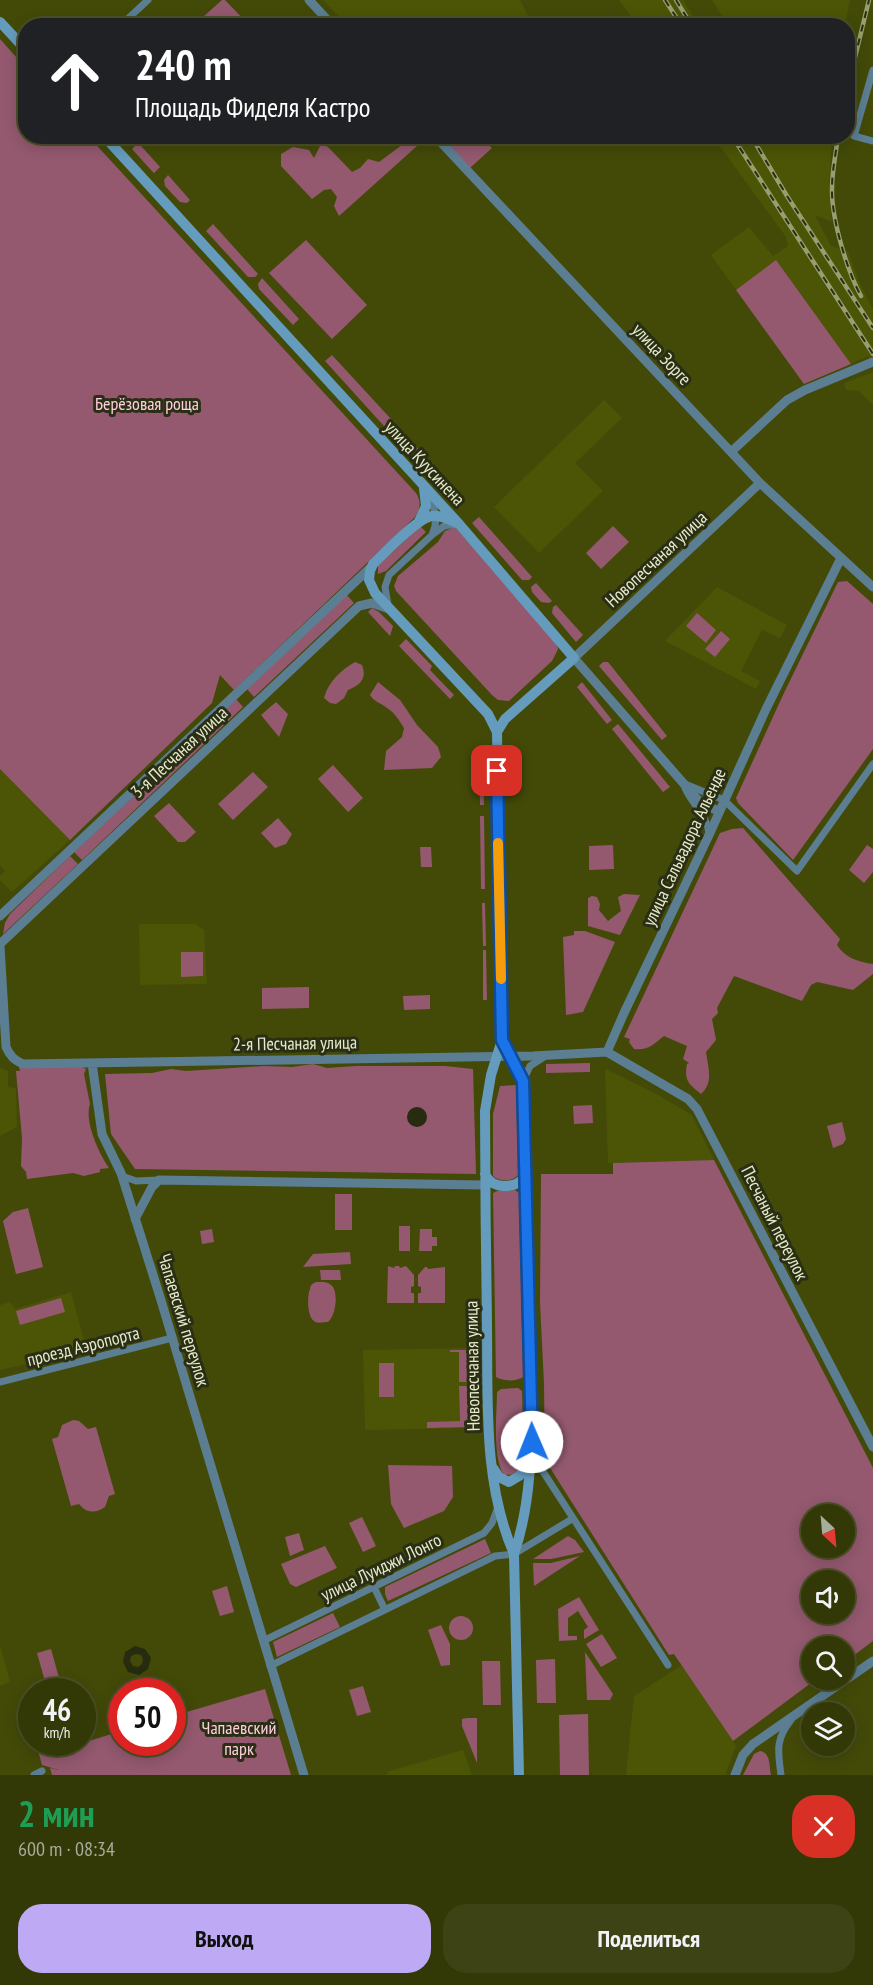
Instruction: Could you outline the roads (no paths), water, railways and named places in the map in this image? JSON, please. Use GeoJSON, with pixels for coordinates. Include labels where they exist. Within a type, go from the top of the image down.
{"type":"FeatureCollection","features":[{"type":"Feature","properties":{"kind":"main road"},"geometry":{"type":"LineString","coordinates":[[0,22],[18,41]]}},
{"type":"Feature","properties":{"kind":"main road","name":"улица Куусинена"},"geometry":{"type":"LineString","coordinates":[[111,144],[459,524],[574,658]]}},
{"type":"Feature","properties":{"kind":"main road"},"geometry":{"type":"LineString","coordinates":[[419,521],[426,506],[424,487]]}},
{"type":"Feature","properties":{"kind":"main road"},"geometry":{"type":"LineString","coordinates":[[459,524],[436,516],[419,521],[373,564],[369,582],[389,609],[492,720],[497,732],[502,1040],[498,1056]]}},
{"type":"Feature","properties":{"kind":"main road"},"geometry":{"type":"LineString","coordinates":[[497,732],[511,714],[574,658]]}},
{"type":"Feature","properties":{"kind":"main road"},"geometry":{"type":"LineString","coordinates":[[480,706],[497,715],[511,714]]}},
{"type":"Feature","properties":{"kind":"main road"},"geometry":{"type":"LineString","coordinates":[[502,1040],[523,1081]]}},
{"type":"Feature","properties":{"kind":"main road","name":"Новопесчаная улица"},"geometry":{"type":"LineString","coordinates":[[498,1056],[491,1075],[485,1111],[484,1174],[489,1412],[491,1464],[498,1507],[514,1554],[519,1775]]}},
{"type":"Feature","properties":{"kind":"main road","name":"Новопесчаная улица"},"geometry":{"type":"LineString","coordinates":[[514,1554],[521,1534],[526,1506],[531,1458],[523,1081]]}},
{"type":"Feature","properties":{"kind":"main road"},"geometry":{"type":"LineString","coordinates":[[484,1174],[493,1185],[516,1185],[525,1176]]}},
{"type":"Feature","properties":{"kind":"main road"},"geometry":{"type":"LineString","coordinates":[[491,1464],[499,1478],[509,1482],[519,1476],[531,1458]]}},
{"type":"Feature","properties":{"kind":"street"},"geometry":{"type":"LineString","coordinates":[[129,18],[148,0]]}},
{"type":"Feature","properties":{"kind":"street"},"geometry":{"type":"LineString","coordinates":[[309,0],[326,18]]}},
{"type":"Feature","properties":{"kind":"street"},"geometry":{"type":"LineString","coordinates":[[855,133],[873,70]]}},
{"type":"Feature","properties":{"kind":"street"},"geometry":{"type":"LineString","coordinates":[[855,136],[873,141]]}},
{"type":"Feature","properties":{"kind":"street","name":"улица Зорге"},"geometry":{"type":"LineString","coordinates":[[442,144],[760,483],[873,587]]}},
{"type":"Feature","properties":{"kind":"street"},"geometry":{"type":"LineString","coordinates":[[731,452],[773,411],[793,396],[873,362]]}},
{"type":"Feature","properties":{"kind":"street","name":"Новопесчаная улица"},"geometry":{"type":"LineString","coordinates":[[574,658],[760,483]]}},
{"type":"Feature","properties":{"kind":"street"},"geometry":{"type":"LineString","coordinates":[[424,487],[436,516],[432,534]]}},
{"type":"Feature","properties":{"kind":"street"},"geometry":{"type":"LineString","coordinates":[[389,609],[385,587],[389,575],[432,534],[444,526],[459,524]]}},
{"type":"Feature","properties":{"kind":"street","name":"улица Сальвадора Альенде"},"geometry":{"type":"LineString","coordinates":[[607,1052],[766,709],[841,558]]}},
{"type":"Feature","properties":{"kind":"street","name":"3-я Песчаная улица"},"geometry":{"type":"LineString","coordinates":[[1,916],[373,564]]}},
{"type":"Feature","properties":{"kind":"street","name":"3-я Песчаная улица"},"geometry":{"type":"LineString","coordinates":[[0,945],[359,606],[372,603],[389,609]]}},
{"type":"Feature","properties":{"kind":"street","name":"улица Куусинена"},"geometry":{"type":"LineString","coordinates":[[574,658],[682,783],[704,805],[719,811]]}},
{"type":"Feature","properties":{"kind":"street"},"geometry":{"type":"LineString","coordinates":[[682,783],[724,800],[797,871],[873,764]]}},
{"type":"Feature","properties":{"kind":"street"},"geometry":{"type":"LineString","coordinates":[[682,783],[692,802],[706,819],[709,835]]}},
{"type":"Feature","properties":{"kind":"street"},"geometry":{"type":"LineString","coordinates":[[0,945],[6,1047],[10,1055],[23,1064],[92,1063]]}},
{"type":"Feature","properties":{"kind":"street"},"geometry":{"type":"LineString","coordinates":[[498,1056],[607,1052]]}},
{"type":"Feature","properties":{"kind":"street","name":"Песчаный переулок"},"geometry":{"type":"LineString","coordinates":[[607,1052],[688,1099],[697,1108],[873,1447]]}},
{"type":"Feature","properties":{"kind":"street"},"geometry":{"type":"LineString","coordinates":[[523,1081],[533,1062],[547,1055]]}},
{"type":"Feature","properties":{"kind":"street","name":"2-я Песчаная улица"},"geometry":{"type":"LineString","coordinates":[[92,1063],[498,1056]]}},
{"type":"Feature","properties":{"kind":"street","name":"Чапаевский переулок"},"geometry":{"type":"LineString","coordinates":[[92,1063],[102,1134],[122,1176],[304,1775]]}},
{"type":"Feature","properties":{"kind":"street"},"geometry":{"type":"LineString","coordinates":[[122,1176],[136,1181],[485,1185]]}},
{"type":"Feature","properties":{"kind":"street"},"geometry":{"type":"LineString","coordinates":[[135,1219],[152,1187],[159,1180]]}},
{"type":"Feature","properties":{"kind":"street","name":"проезд Аэропорта"},"geometry":{"type":"LineString","coordinates":[[0,1382],[172,1338]]}},
{"type":"Feature","properties":{"kind":"street"},"geometry":{"type":"LineString","coordinates":[[531,1458],[668,1665]]}},
{"type":"Feature","properties":{"kind":"street","name":"улица Луиджи Лонго"},"geometry":{"type":"LineString","coordinates":[[263,1641],[484,1533],[492,1523],[498,1507]]}},
{"type":"Feature","properties":{"kind":"street"},"geometry":{"type":"LineString","coordinates":[[270,1666],[495,1556],[514,1554],[572,1519]]}},
{"type":"Feature","properties":{"kind":"street"},"geometry":{"type":"LineString","coordinates":[[374,1587],[385,1610]]}},
{"type":"Feature","properties":{"kind":"street"},"geometry":{"type":"LineString","coordinates":[[735,1775],[747,1749],[873,1661]]}},
{"type":"Feature","properties":{"kind":"street"},"geometry":{"type":"LineString","coordinates":[[781,1775],[778,1745],[783,1731],[795,1716]]}},
{"type":"Feature","properties":{"kind":"street"},"geometry":{"type":"LineString","coordinates":[[34,1775],[42,1771]]}},
{"type":"Feature","properties":{"kind":"railway"},"geometry":{"type":"LineString","coordinates":[[665,0],[677,18]]}},
{"type":"Feature","properties":{"kind":"railway"},"geometry":{"type":"LineString","coordinates":[[676,0],[687,18]]}},
{"type":"Feature","properties":{"kind":"railway"},"geometry":{"type":"LineString","coordinates":[[855,57],[869,0]]}},
{"type":"Feature","properties":{"kind":"railway"},"geometry":{"type":"LineString","coordinates":[[737,144],[873,354]]}},
{"type":"Feature","properties":{"kind":"railway"},"geometry":{"type":"LineString","coordinates":[[756,144],[873,328]]}},
{"type":"Feature","properties":{"kind":"railway"},"geometry":{"type":"LineString","coordinates":[[837,144],[832,182],[834,214],[845,258],[861,296]]}},
{"type":"Feature","properties":{"kind":"park label","name":"Берёзовая роща"},"geometry":{"type":"Point","coordinates":[147,403]}},
{"type":"Feature","properties":{"kind":"park label","name":"Чапаевский парк"},"geometry":{"type":"Point","coordinates":[239,1737]}}]}
